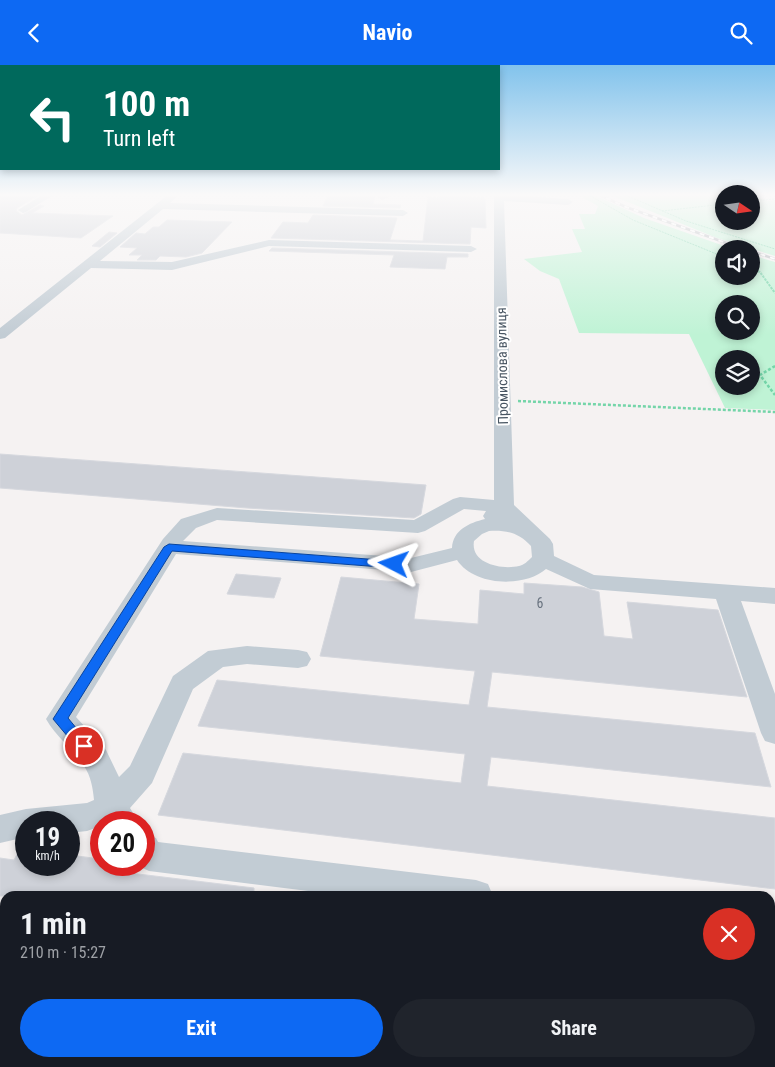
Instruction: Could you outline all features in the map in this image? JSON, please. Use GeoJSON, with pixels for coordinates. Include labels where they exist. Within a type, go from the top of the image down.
{"type":"FeatureCollection","features":[{"type":"Feature","properties":{"kind":"street"},"geometry":{"type":"LineString","coordinates":[[0,335],[118,241]]}},
{"type":"Feature","properties":{"kind":"street","name":"Промислова вулиця"},"geometry":{"type":"LineString","coordinates":[[500,241],[504,507]]}},
{"type":"Feature","properties":{"kind":"street"},"geometry":{"type":"LineString","coordinates":[[89,264],[172,267],[269,243],[471,249]]}},
{"type":"Feature","properties":{"kind":"street"},"geometry":{"type":"LineString","coordinates":[[116,811],[96,759],[60,719],[181,528],[195,519],[217,514],[418,527],[460,503],[504,507],[542,544],[543,559]]}},
{"type":"Feature","properties":{"kind":"street"},"geometry":{"type":"LineString","coordinates":[[504,507],[465,537],[462,545],[463,552],[468,560],[477,567],[502,574],[527,571],[543,559]]}},
{"type":"Feature","properties":{"kind":"street"},"geometry":{"type":"LineString","coordinates":[[480,527],[504,524],[527,531]]}},
{"type":"Feature","properties":{"kind":"street"},"geometry":{"type":"LineString","coordinates":[[169,547],[411,565],[463,552]]}},
{"type":"Feature","properties":{"kind":"street"},"geometry":{"type":"LineString","coordinates":[[543,559],[590,582],[775,596]]}},
{"type":"Feature","properties":{"kind":"street"},"geometry":{"type":"LineString","coordinates":[[726,593],[775,733]]}},
{"type":"Feature","properties":{"kind":"street"},"geometry":{"type":"LineString","coordinates":[[119,811],[141,774],[182,683],[217,658],[246,655],[298,659]]}},
{"type":"Feature","properties":{"kind":"street"},"geometry":{"type":"LineString","coordinates":[[0,829],[15,826]]}},
{"type":"Feature","properties":{"kind":"street"},"geometry":{"type":"LineString","coordinates":[[155,857],[435,891]]}},
{"type":"Feature","properties":{"kind":"path"},"geometry":{"type":"LineString","coordinates":[[684,241],[715,253]]}},
{"type":"Feature","properties":{"kind":"path"},"geometry":{"type":"LineString","coordinates":[[750,241],[775,249]]}},
{"type":"Feature","properties":{"kind":"path"},"geometry":{"type":"LineString","coordinates":[[760,272],[775,293]]}},
{"type":"Feature","properties":{"kind":"path"},"geometry":{"type":"LineString","coordinates":[[775,366],[760,375],[775,395]]}},
{"type":"Feature","properties":{"kind":"path"},"geometry":{"type":"LineString","coordinates":[[503,400],[775,412]]}},
{"type":"Feature","properties":{"kind":"green space"},"geometry":{"type":"Polygon","coordinates":[[[577,241],[709,241],[715,243],[715,285],[760,285],[760,258],[775,262],[775,410],[725,408],[719,395],[760,395],[760,350],[715,350],[715,387],[689,334],[579,333],[559,279],[540,271],[524,259],[582,252],[577,241]]]}},
{"type":"Feature","properties":{"kind":"green space"},"geometry":{"type":"Polygon","coordinates":[[[760,241],[775,241],[775,256],[760,251],[760,241]]]}},
{"type":"Feature","properties":{"kind":"building"},"geometry":{"type":"Polygon","coordinates":[[[98,241],[108,241],[100,247],[92,246],[98,241]]]}},
{"type":"Feature","properties":{"kind":"building"},"geometry":{"type":"Polygon","coordinates":[[[127,241],[214,241],[202,253],[186,257],[160,256],[156,260],[137,260],[142,255],[129,255],[137,248],[120,247],[127,241]]]}},
{"type":"Feature","properties":{"kind":"building"},"geometry":{"type":"Polygon","coordinates":[[[363,241],[415,241],[470,241],[470,244],[363,241]]]}},
{"type":"Feature","properties":{"kind":"building"},"geometry":{"type":"Polygon","coordinates":[[[272,248],[468,254],[468,257],[447,257],[445,269],[390,267],[394,255],[269,251],[272,248]]]}},
{"type":"Feature","properties":{"kind":"building"},"geometry":{"type":"Polygon","coordinates":[[[0,454],[426,485],[421,514],[414,518],[247,508],[0,488],[0,454]]]}},
{"type":"Feature","properties":{"kind":"building"},"geometry":{"type":"Polygon","coordinates":[[[236,574],[281,578],[274,598],[227,594],[236,574]]]}},
{"type":"Feature","properties":{"kind":"building"},"geometry":{"type":"Polygon","coordinates":[[[341,577],[419,584],[414,619],[478,624],[480,590],[524,594],[524,583],[582,587],[599,592],[604,636],[633,639],[627,602],[718,610],[747,697],[492,672],[487,707],[755,733],[771,787],[491,757],[487,786],[775,818],[775,889],[158,815],[183,753],[461,783],[465,754],[198,726],[217,680],[469,705],[475,671],[320,656],[341,577]]]}},
{"type":"Feature","properties":{"kind":"building"},"geometry":{"type":"Polygon","coordinates":[[[80,856],[90,858],[90,876],[155,876],[254,888],[254,891],[0,891],[0,858],[14,860],[15,858],[15,876],[80,876],[80,856]]]}},
{"type":"Feature","properties":{"kind":"railway"},"geometry":{"type":"LineString","coordinates":[[760,254],[775,259]]}},
{"type":"Feature","properties":{"kind":"route"},"geometry":{"type":"LineString","coordinates":[[84,746],[60,719],[169,547],[394,564]]}}]}
